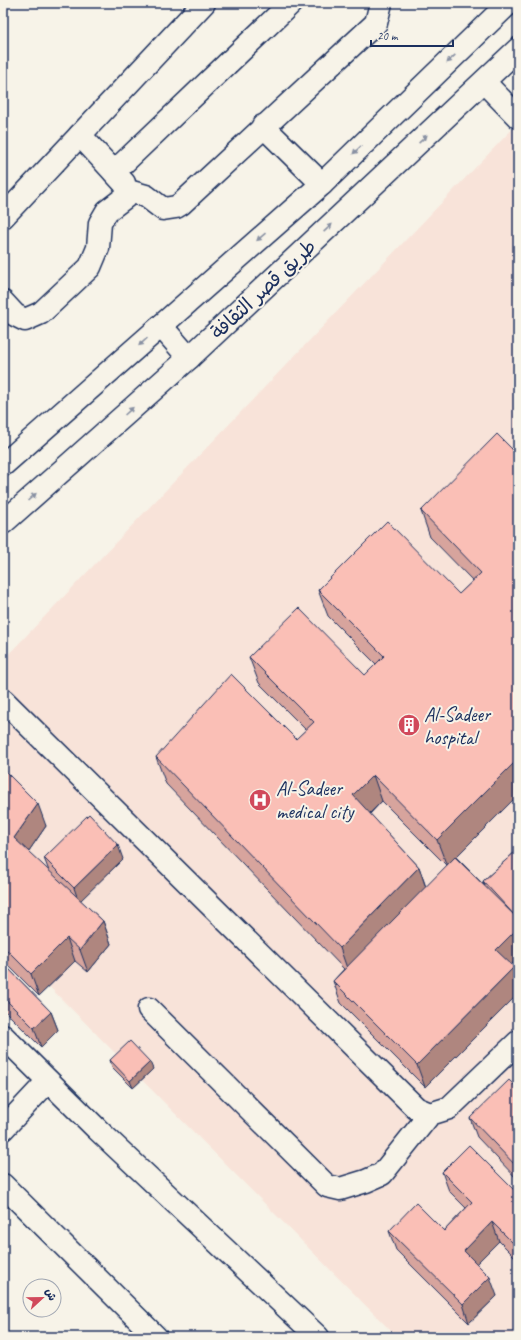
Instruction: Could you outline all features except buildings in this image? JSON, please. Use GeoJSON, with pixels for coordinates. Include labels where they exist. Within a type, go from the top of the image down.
{"type":"FeatureCollection","features":[{"type":"Feature","properties":{"kind":"street"},"geometry":{"type":"LineString","coordinates":[[3,217],[204,3]]}},
{"type":"Feature","properties":{"kind":"street"},"geometry":{"type":"LineString","coordinates":[[114,172],[291,3]]}},
{"type":"Feature","properties":{"kind":"street"},"geometry":{"type":"LineString","coordinates":[[80,135],[132,192],[146,196],[163,209],[176,207],[376,23],[381,3]]}},
{"type":"Feature","properties":{"kind":"street","name":"طريق قصر الثقافة"},"geometry":{"type":"LineString","coordinates":[[3,465],[322,184],[509,3]]}},
{"type":"Feature","properties":{"kind":"street","name":"طريق قصر الثقافة"},"geometry":{"type":"LineString","coordinates":[[3,523],[189,358],[518,49]]}},
{"type":"Feature","properties":{"kind":"street"},"geometry":{"type":"LineString","coordinates":[[484,82],[518,118]]}},
{"type":"Feature","properties":{"kind":"street"},"geometry":{"type":"LineString","coordinates":[[263,126],[322,184]]}},
{"type":"Feature","properties":{"kind":"street"},"geometry":{"type":"LineString","coordinates":[[3,302],[15,315],[25,320],[42,314],[90,267],[98,248],[100,223],[108,211],[132,192]]}},
{"type":"Feature","properties":{"kind":"street"},"geometry":{"type":"LineString","coordinates":[[161,326],[189,358]]}},
{"type":"Feature","properties":{"kind":"street"},"geometry":{"type":"LineString","coordinates":[[3,700],[401,1094],[416,1108],[430,1114]]}},
{"type":"Feature","properties":{"kind":"street"},"geometry":{"type":"LineString","coordinates":[[149,1009],[326,1186],[340,1189],[366,1181],[382,1174],[430,1114],[449,1108],[518,1042]]}},
{"type":"Feature","properties":{"kind":"street"},"geometry":{"type":"LineString","coordinates":[[3,1036],[48,1081],[318,1337]]}},
{"type":"Feature","properties":{"kind":"street"},"geometry":{"type":"LineString","coordinates":[[3,1129],[48,1081]]}},
{"type":"Feature","properties":{"kind":"street"},"geometry":{"type":"LineString","coordinates":[[3,1186],[156,1337]]}},
{"type":"Feature","properties":{"kind":"shaded area","name":"Al-Sadeer medical city"},"geometry":{"type":"Polygon","coordinates":[[[518,123],[518,1337],[397,1337],[3,940],[3,660],[518,123]]]}},
{"type":"Feature","properties":{"kind":"place","name":"Al-Sadeer hospital"},"geometry":{"type":"Point","coordinates":[409,725]}},
{"type":"Feature","properties":{"kind":"place","name":"Al-Sadeer medical city"},"geometry":{"type":"Point","coordinates":[260,800]}}]}
